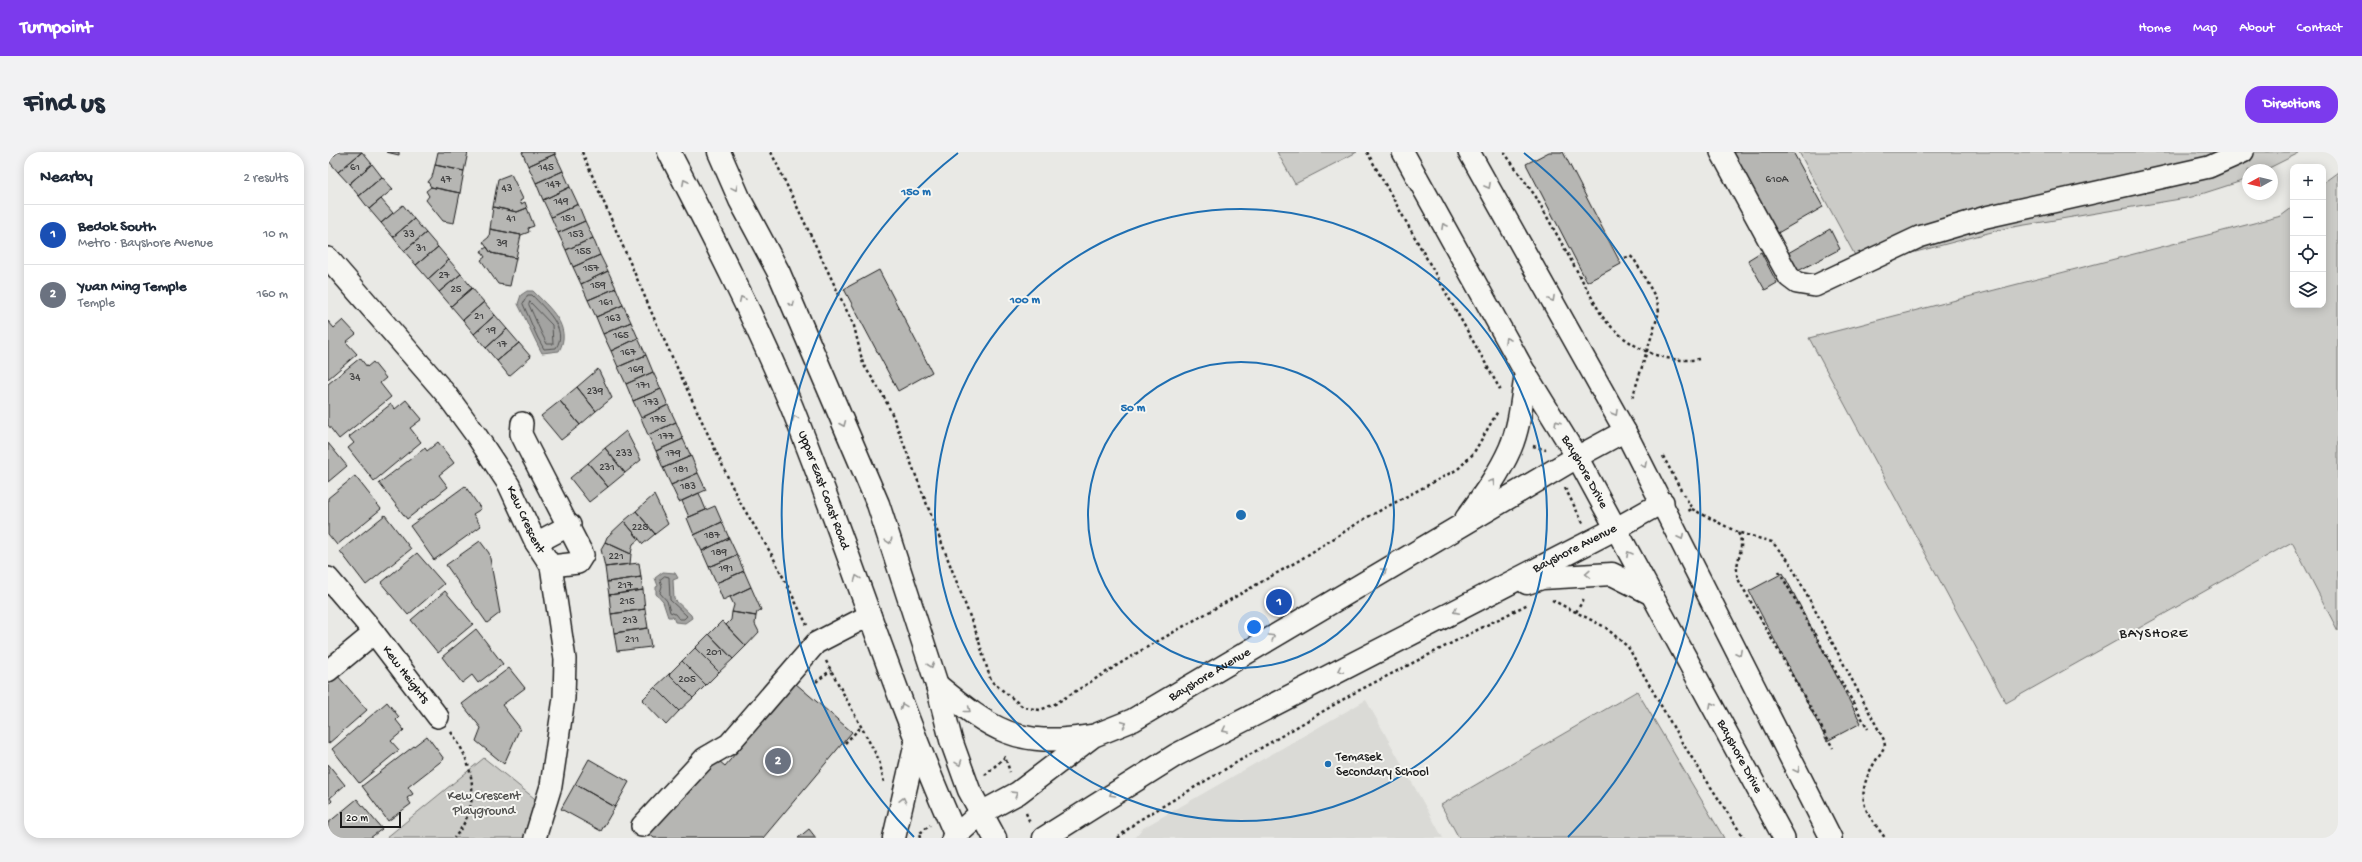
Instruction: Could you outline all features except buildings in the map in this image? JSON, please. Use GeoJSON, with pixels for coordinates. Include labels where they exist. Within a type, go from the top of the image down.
{"type":"FeatureCollection","features":[{"type":"Feature","properties":{"kind":"main road","name":"Upper East Coast Road"},"geometry":{"type":"LineString","coordinates":[[669,152],[718,247],[790,404],[870,615],[916,743],[955,837]]}},
{"type":"Feature","properties":{"kind":"main road"},"geometry":{"type":"LineString","coordinates":[[719,152],[740,200],[779,273],[878,504],[938,685],[951,740],[969,790],[995,838]]}},
{"type":"Feature","properties":{"kind":"main road","name":"Bayshore Avenue"},"geometry":{"type":"LineString","coordinates":[[1462,525],[1494,480],[1510,450],[1519,417],[1526,374]]}},
{"type":"Feature","properties":{"kind":"main road","name":"Bayshore Avenue"},"geometry":{"type":"LineString","coordinates":[[955,837],[981,813],[1018,793],[1093,736],[1133,720],[1556,469],[1572,448]]}},
{"type":"Feature","properties":{"kind":"main road","name":"Bayshore Avenue"},"geometry":{"type":"LineString","coordinates":[[1044,838],[1176,755],[1615,529]]}},
{"type":"Feature","properties":{"kind":"main road","name":"Bayshore Avenue"},"geometry":{"type":"LineString","coordinates":[[1487,595],[1542,578],[1612,574],[1650,593]]}},
{"type":"Feature","properties":{"kind":"main road"},"geometry":{"type":"LineString","coordinates":[[938,685],[972,713],[1011,735],[1035,740],[1058,741],[1093,736]]}},
{"type":"Feature","properties":{"kind":"main road"},"geometry":{"type":"LineString","coordinates":[[894,838],[916,743]]}},
{"type":"Feature","properties":{"kind":"main road"},"geometry":{"type":"LineString","coordinates":[[1067,838],[1088,809]]}},
{"type":"Feature","properties":{"kind":"street","name":"Bayshore Drive"},"geometry":{"type":"LineString","coordinates":[[1403,152],[1526,374],[1572,448],[1784,838]]}},
{"type":"Feature","properties":{"kind":"street"},"geometry":{"type":"LineString","coordinates":[[1469,152],[1668,511],[1831,838]]}},
{"type":"Feature","properties":{"kind":"street"},"geometry":{"type":"LineString","coordinates":[[1721,152],[1789,277],[1805,286],[1815,286],[1919,237],[1986,217],[2209,167],[2243,152]]}},
{"type":"Feature","properties":{"kind":"street","name":"Kew Crescent"},"geometry":{"type":"LineString","coordinates":[[328,258],[446,394],[476,435],[509,485],[536,543],[551,566],[565,659],[564,698],[551,786],[545,812],[535,838]]}},
{"type":"Feature","properties":{"kind":"street"},"geometry":{"type":"LineString","coordinates":[[522,423],[521,434],[570,525],[584,555],[578,563],[551,566]]}},
{"type":"Feature","properties":{"kind":"street","name":"Bayshore Avenue"},"geometry":{"type":"LineString","coordinates":[[1572,448],[1625,431]]}},
{"type":"Feature","properties":{"kind":"street","name":"Bayshore Avenue"},"geometry":{"type":"LineString","coordinates":[[1615,529],[1668,511]]}},
{"type":"Feature","properties":{"kind":"street"},"geometry":{"type":"LineString","coordinates":[[536,543],[570,525]]}},
{"type":"Feature","properties":{"kind":"street","name":"Kew Heights"},"geometry":{"type":"LineString","coordinates":[[328,578],[374,633],[438,717]]}},
{"type":"Feature","properties":{"kind":"street"},"geometry":{"type":"LineString","coordinates":[[642,826],[705,758],[729,744],[816,643],[870,615]]}},
{"type":"Feature","properties":{"kind":"street","name":"Kew Heights"},"geometry":{"type":"LineString","coordinates":[[328,671],[374,633]]}},
{"type":"Feature","properties":{"kind":"path"},"geometry":{"type":"LineString","coordinates":[[582,152],[654,318],[738,499],[772,555],[816,643],[879,760],[885,790]]}},
{"type":"Feature","properties":{"kind":"path"},"geometry":{"type":"LineString","coordinates":[[771,152],[854,326],[863,364],[883,394],[893,416],[976,635],[991,681],[1023,707],[1040,710],[1055,704],[1137,653],[1298,561],[1366,518],[1458,469],[1473,454],[1500,406]]}},
{"type":"Feature","properties":{"kind":"path"},"geometry":{"type":"LineString","coordinates":[[1367,152],[1497,382],[1502,397]]}},
{"type":"Feature","properties":{"kind":"path"},"geometry":{"type":"LineString","coordinates":[[1504,152],[1536,197],[1602,316],[1611,328],[1648,352],[1670,360],[1686,361],[1699,359]]}},
{"type":"Feature","properties":{"kind":"path"},"geometry":{"type":"LineString","coordinates":[[1613,410],[1632,399],[1648,352],[1658,312],[1657,300],[1634,259],[1630,256],[1625,258]]}},
{"type":"Feature","properties":{"kind":"path"},"geometry":{"type":"LineString","coordinates":[[1632,399],[1636,406]]}},
{"type":"Feature","properties":{"kind":"path"},"geometry":{"type":"LineString","coordinates":[[1572,448],[1546,450],[1593,541]]}},
{"type":"Feature","properties":{"kind":"path"},"geometry":{"type":"LineString","coordinates":[[1662,454],[1692,509]]}},
{"type":"Feature","properties":{"kind":"path"},"geometry":{"type":"LineString","coordinates":[[1668,511],[1692,509],[1737,532],[1772,542],[1788,561],[1884,740],[1885,746],[1869,769],[1864,796],[1866,809],[1885,838]]}},
{"type":"Feature","properties":{"kind":"path"},"geometry":{"type":"LineString","coordinates":[[1737,532],[1742,540],[1742,548],[1737,561],[1736,571],[1738,579],[1833,748]]}},
{"type":"Feature","properties":{"kind":"path"},"geometry":{"type":"LineString","coordinates":[[1779,571],[1868,729]]}},
{"type":"Feature","properties":{"kind":"path"},"geometry":{"type":"LineString","coordinates":[[1544,600],[1550,599],[1605,628],[1628,647],[1681,741],[1744,838]]}},
{"type":"Feature","properties":{"kind":"path"},"geometry":{"type":"LineString","coordinates":[[1118,838],[1136,822],[1354,693],[1532,603]]}},
{"type":"Feature","properties":{"kind":"path"},"geometry":{"type":"LineString","coordinates":[[816,682],[831,670]]}},
{"type":"Feature","properties":{"kind":"path"},"geometry":{"type":"LineString","coordinates":[[438,717],[460,748],[472,780],[473,799],[469,817],[454,838]]}},
{"type":"Feature","properties":{"kind":"path"},"geometry":{"type":"LineString","coordinates":[[845,743],[861,727]]}},
{"type":"Feature","properties":{"kind":"shaded area","name":"Temasek Secondary School"},"geometry":{"type":"Polygon","coordinates":[[[1366,700],[1443,838],[1134,838],[1143,828],[1366,700]]]}},
{"type":"Feature","properties":{"kind":"green space"},"geometry":{"type":"Polygon","coordinates":[[[1277,152],[1357,152],[1295,184],[1277,152]]]}},
{"type":"Feature","properties":{"kind":"green space"},"geometry":{"type":"Polygon","coordinates":[[[1799,152],[2301,152],[2277,164],[2242,164],[2242,181],[2192,197],[2007,228],[1908,254],[1864,272],[1799,152]]]}},
{"type":"Feature","properties":{"kind":"green space"},"geometry":{"type":"Polygon","coordinates":[[[2338,172],[2338,631],[2292,542],[2006,703],[1809,338],[2281,216],[2290,209],[2290,308],[2326,308],[2326,181],[2338,172]]]}},
{"type":"Feature","properties":{"kind":"green space"},"geometry":{"type":"Polygon","coordinates":[[[1637,691],[1724,838],[1459,838],[1441,805],[1637,691]]]}},
{"type":"Feature","properties":{"kind":"green space","name":"Kew Crescent Playground"},"geometry":{"type":"Polygon","coordinates":[[[484,758],[539,802],[527,838],[386,838],[484,758]]]}},
{"type":"Feature","properties":{"kind":"water"},"geometry":{"type":"Polygon","coordinates":[[[527,291],[533,291],[557,318],[563,334],[563,342],[559,351],[542,353],[518,304],[521,295],[527,291]]]}},
{"type":"Feature","properties":{"kind":"water"},"geometry":{"type":"Polygon","coordinates":[[[663,572],[675,573],[678,578],[673,580],[674,599],[691,615],[692,618],[685,623],[675,622],[673,617],[668,617],[663,602],[656,594],[656,587],[658,586],[655,578],[663,572]]]}},
{"type":"Feature","properties":{"kind":"place","name":"Bedok South"},"geometry":{"type":"Point","coordinates":[1279,602]}},
{"type":"Feature","properties":{"kind":"place","name":"Yuan Ming Temple"},"geometry":{"type":"Point","coordinates":[778,761]}},
{"type":"Feature","properties":{"kind":"place","name":"Temasek Secondary School"},"geometry":{"type":"Point","coordinates":[1328,764]}},
{"type":"Feature","properties":{"kind":"district","name":"BAYSHORE"},"geometry":{"type":"Point","coordinates":[2154,634]}}]}
